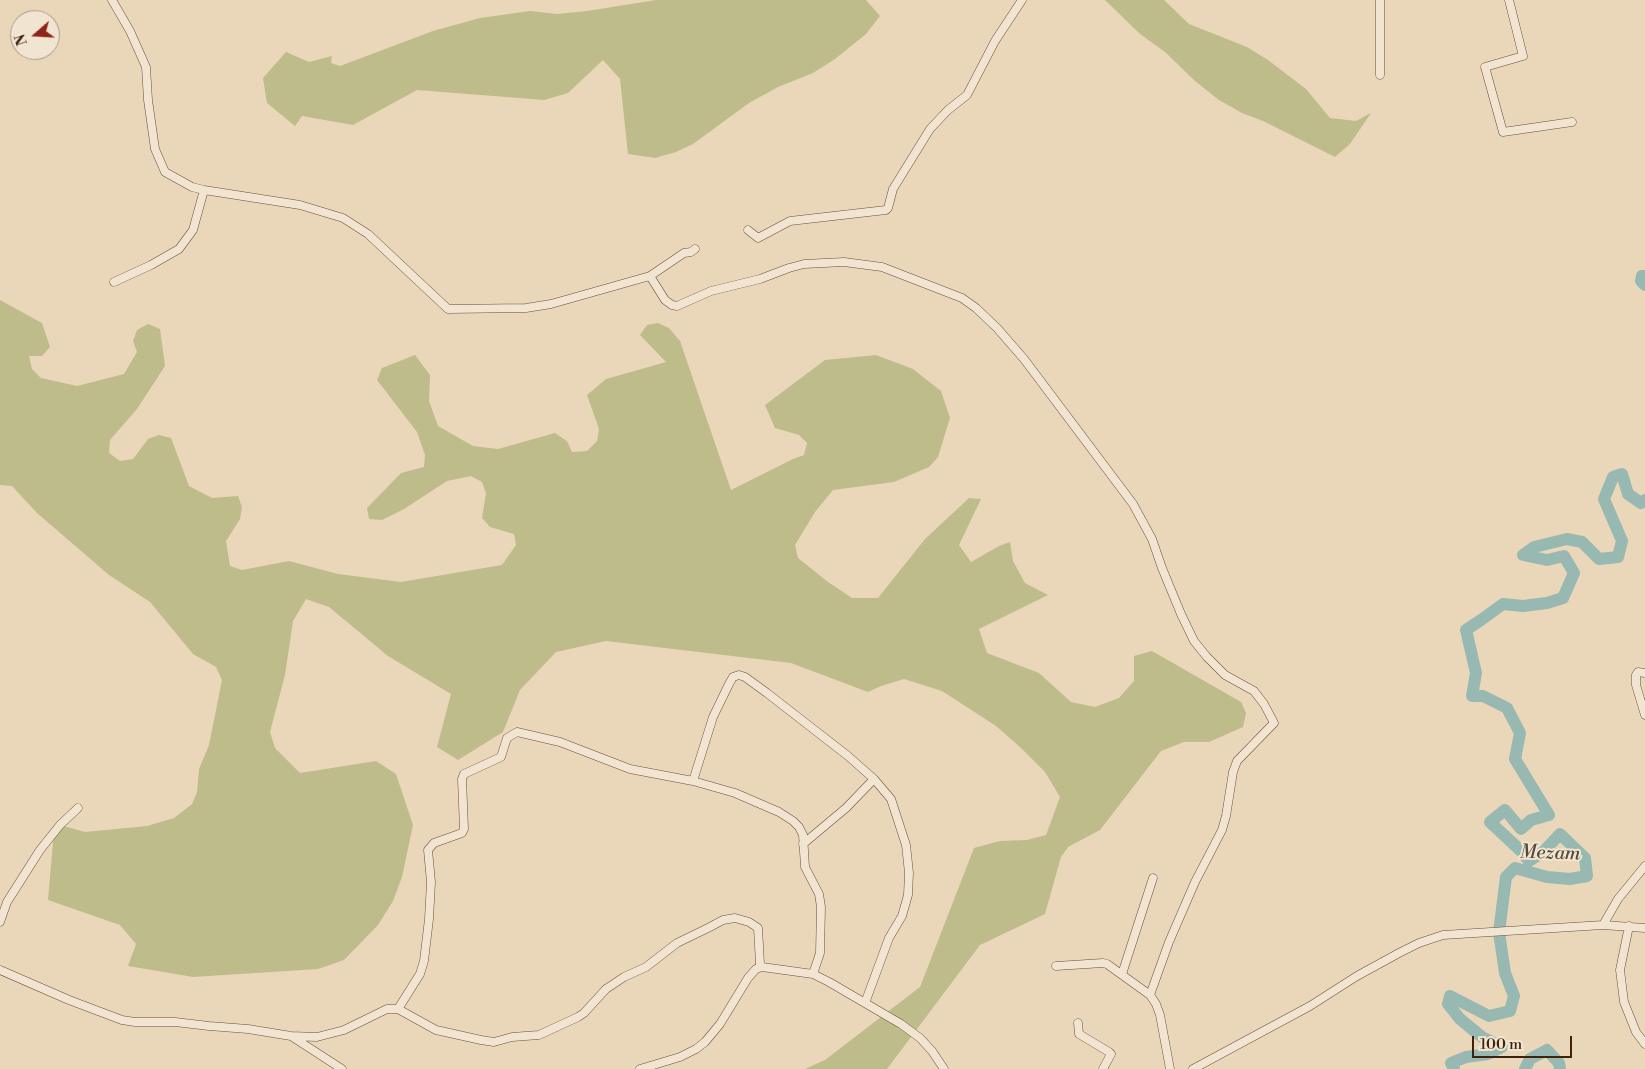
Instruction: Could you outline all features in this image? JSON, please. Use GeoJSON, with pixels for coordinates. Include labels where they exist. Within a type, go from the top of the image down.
{"type":"FeatureCollection","features":[{"type":"Feature","properties":{"kind":"street"},"geometry":{"type":"LineString","coordinates":[[112,0],[130,31],[146,67],[155,150],[165,172],[192,187],[300,205],[343,218],[368,234],[448,309],[526,308],[551,304],[650,276],[684,253],[695,249]]}},
{"type":"Feature","properties":{"kind":"street"},"geometry":{"type":"LineString","coordinates":[[748,230],[758,238],[790,221],[886,210],[893,188],[926,136],[948,110],[967,95],[995,41],[1022,0]]}},
{"type":"Feature","properties":{"kind":"street"},"geometry":{"type":"LineString","coordinates":[[1380,0],[1380,75]]}},
{"type":"Feature","properties":{"kind":"street"},"geometry":{"type":"LineString","coordinates":[[1509,0],[1524,56],[1485,67],[1503,132],[1572,122]]}},
{"type":"Feature","properties":{"kind":"street"},"geometry":{"type":"LineString","coordinates":[[114,282],[151,266],[179,249],[193,230],[204,190]]}},
{"type":"Feature","properties":{"kind":"street"},"geometry":{"type":"LineString","coordinates":[[650,276],[665,300],[677,306],[710,291],[760,279],[804,264],[844,262],[882,267],[962,298],[976,308],[997,328],[1024,358],[1134,504],[1152,539],[1162,568],[1194,641],[1225,675],[1254,691],[1264,704],[1274,723],[1237,761],[1233,772],[1222,830],[1195,882],[1173,933],[1150,996]]}},
{"type":"Feature","properties":{"kind":"street"},"geometry":{"type":"LineString","coordinates":[[1645,673],[1638,672],[1636,675],[1636,685],[1645,715]]}},
{"type":"Feature","properties":{"kind":"street"},"geometry":{"type":"LineString","coordinates":[[693,781],[713,718],[733,677],[739,675],[767,692],[848,756],[874,779],[891,799],[906,845],[909,874],[908,895],[902,916],[889,938],[865,1004]]}},
{"type":"Feature","properties":{"kind":"street"},"geometry":{"type":"LineString","coordinates":[[398,1009],[420,974],[424,960],[431,882],[428,850],[434,843],[462,834],[464,829],[462,779],[464,774],[500,757],[505,743],[511,734],[517,732],[560,742],[630,769],[693,781],[735,794],[778,812],[793,821],[800,827],[803,836],[805,867],[819,894],[821,907],[820,953],[814,974]]}},
{"type":"Feature","properties":{"kind":"street"},"geometry":{"type":"LineString","coordinates":[[803,844],[846,808],[874,779]]}},
{"type":"Feature","properties":{"kind":"street"},"geometry":{"type":"LineString","coordinates":[[0,922],[7,902],[40,850],[60,825],[78,808]]}},
{"type":"Feature","properties":{"kind":"street"},"geometry":{"type":"LineString","coordinates":[[1603,925],[1618,899],[1645,866]]}},
{"type":"Feature","properties":{"kind":"street"},"geometry":{"type":"LineString","coordinates":[[1122,974],[1153,878]]}},
{"type":"Feature","properties":{"kind":"street"},"geometry":{"type":"LineString","coordinates":[[0,970],[69,1000],[122,1020],[135,1022],[175,1022],[248,1029],[291,1036],[317,1037],[344,1030],[388,1009],[398,1009],[436,1030],[494,1042],[512,1037],[540,1034],[584,1013],[606,989],[624,977],[646,968],[677,943],[723,920],[735,918],[750,922],[758,928],[760,964],[762,966]]}},
{"type":"Feature","properties":{"kind":"street"},"geometry":{"type":"LineString","coordinates":[[1193,1069],[1310,1006],[1356,976],[1419,942],[1443,935],[1519,930],[1603,925],[1645,928]]}},
{"type":"Feature","properties":{"kind":"street"},"geometry":{"type":"LineString","coordinates":[[1629,926],[1620,970],[1624,1002],[1636,1032],[1645,1044]]}},
{"type":"Feature","properties":{"kind":"street"},"geometry":{"type":"LineString","coordinates":[[1056,966],[1103,963],[1122,974],[1150,996],[1156,1004],[1160,1015],[1170,1069]]}},
{"type":"Feature","properties":{"kind":"street"},"geometry":{"type":"LineString","coordinates":[[640,1069],[680,1057],[705,1042],[720,1024],[748,978],[756,969],[762,966],[814,974],[901,1024],[920,1038],[944,1069]]}},
{"type":"Feature","properties":{"kind":"street"},"geometry":{"type":"LineString","coordinates":[[1078,1024],[1079,1034],[1110,1052],[1111,1054],[1103,1069]]}},
{"type":"Feature","properties":{"kind":"street"},"geometry":{"type":"LineString","coordinates":[[291,1036],[342,1069]]}},
{"type":"Feature","properties":{"kind":"shaded area"},"geometry":{"type":"Polygon","coordinates":[[[656,0],[866,0],[880,16],[866,34],[835,59],[813,73],[778,87],[749,103],[693,144],[676,152],[655,158],[628,154],[620,79],[603,60],[568,93],[544,100],[417,90],[353,125],[302,116],[295,126],[267,103],[263,78],[286,52],[309,62],[332,56],[331,63],[340,66],[433,31],[480,18],[530,11],[557,14],[587,11],[656,0]]]}},
{"type":"Feature","properties":{"kind":"shaded area"},"geometry":{"type":"Polygon","coordinates":[[[1105,0],[1164,0],[1189,24],[1247,47],[1268,60],[1306,89],[1330,118],[1356,121],[1371,113],[1350,144],[1335,157],[1263,121],[1242,113],[1219,100],[1195,81],[1165,52],[1140,34],[1105,0]]]}},
{"type":"Feature","properties":{"kind":"shaded area"},"geometry":{"type":"Polygon","coordinates":[[[0,300],[42,323],[50,347],[42,356],[29,356],[32,369],[41,378],[77,386],[124,374],[137,352],[133,341],[137,330],[148,324],[160,329],[165,366],[137,409],[110,440],[109,453],[120,461],[133,459],[148,439],[159,435],[171,438],[189,486],[212,498],[238,496],[242,507],[240,519],[226,541],[230,566],[242,570],[289,561],[338,574],[401,582],[502,565],[516,545],[514,534],[490,527],[482,518],[486,493],[482,482],[471,476],[447,481],[404,509],[382,520],[369,519],[367,508],[401,473],[424,467],[425,455],[417,432],[377,380],[382,368],[415,355],[430,375],[429,401],[438,426],[473,446],[498,449],[555,433],[567,441],[572,452],[587,451],[597,441],[599,429],[587,395],[606,379],[666,362],[640,335],[647,325],[658,323],[669,328],[680,341],[731,490],[804,455],[807,443],[799,435],[775,428],[765,405],[825,360],[876,355],[913,369],[941,391],[950,418],[938,457],[929,467],[894,482],[833,490],[815,512],[795,545],[798,558],[852,598],[878,598],[925,539],[969,498],[981,499],[959,545],[971,562],[1010,542],[1013,561],[1025,583],[1048,595],[979,629],[987,653],[1039,673],[1071,702],[1095,707],[1119,698],[1134,681],[1134,656],[1152,651],[1241,702],[1246,713],[1243,727],[1209,742],[1184,742],[1161,751],[1100,830],[1068,847],[1061,857],[1045,914],[980,945],[887,1069],[805,1069],[825,1060],[920,987],[974,848],[1000,841],[1027,840],[1046,835],[1060,797],[1045,772],[1021,748],[996,726],[942,691],[904,679],[868,692],[791,663],[606,641],[556,652],[520,690],[503,732],[458,760],[437,747],[451,694],[388,656],[329,607],[306,599],[293,621],[285,675],[270,732],[275,748],[300,773],[376,761],[396,774],[413,825],[402,877],[393,901],[378,925],[344,960],[318,969],[193,977],[128,966],[136,944],[120,925],[48,900],[54,831],[60,825],[85,832],[147,826],[174,818],[192,804],[197,792],[199,769],[209,745],[222,680],[216,667],[193,654],[150,602],[109,575],[37,513],[12,486],[0,485],[0,300]]]}},
{"type":"Feature","properties":{"kind":"waterway","name":"Mezam"},"geometry":{"type":"LineString","coordinates":[[1645,276],[1642,276],[1641,281],[1645,285]]}},
{"type":"Feature","properties":{"kind":"waterway","name":"Mezam"},"geometry":{"type":"LineString","coordinates":[[1454,1069],[1451,1063],[1466,1057],[1488,1054],[1502,1047],[1482,1037],[1460,1019],[1448,1004],[1450,996],[1489,1016],[1510,1011],[1514,996],[1505,973],[1499,932],[1506,877],[1515,868],[1547,877],[1570,879],[1587,876],[1585,858],[1560,834],[1543,852],[1529,861],[1490,822],[1505,810],[1521,829],[1531,820],[1549,815],[1515,759],[1520,733],[1507,708],[1483,696],[1472,696],[1476,673],[1466,630],[1503,604],[1523,606],[1547,603],[1563,598],[1574,573],[1564,556],[1547,560],[1523,555],[1534,547],[1567,539],[1582,542],[1599,559],[1618,557],[1622,541],[1604,499],[1613,477],[1622,474],[1628,494],[1641,503],[1645,500]]}},
{"type":"Feature","properties":{"kind":"waterway","name":"Mezam"},"geometry":{"type":"LineString","coordinates":[[1525,1069],[1530,1059],[1547,1050],[1559,1063],[1560,1069]]}}]}
